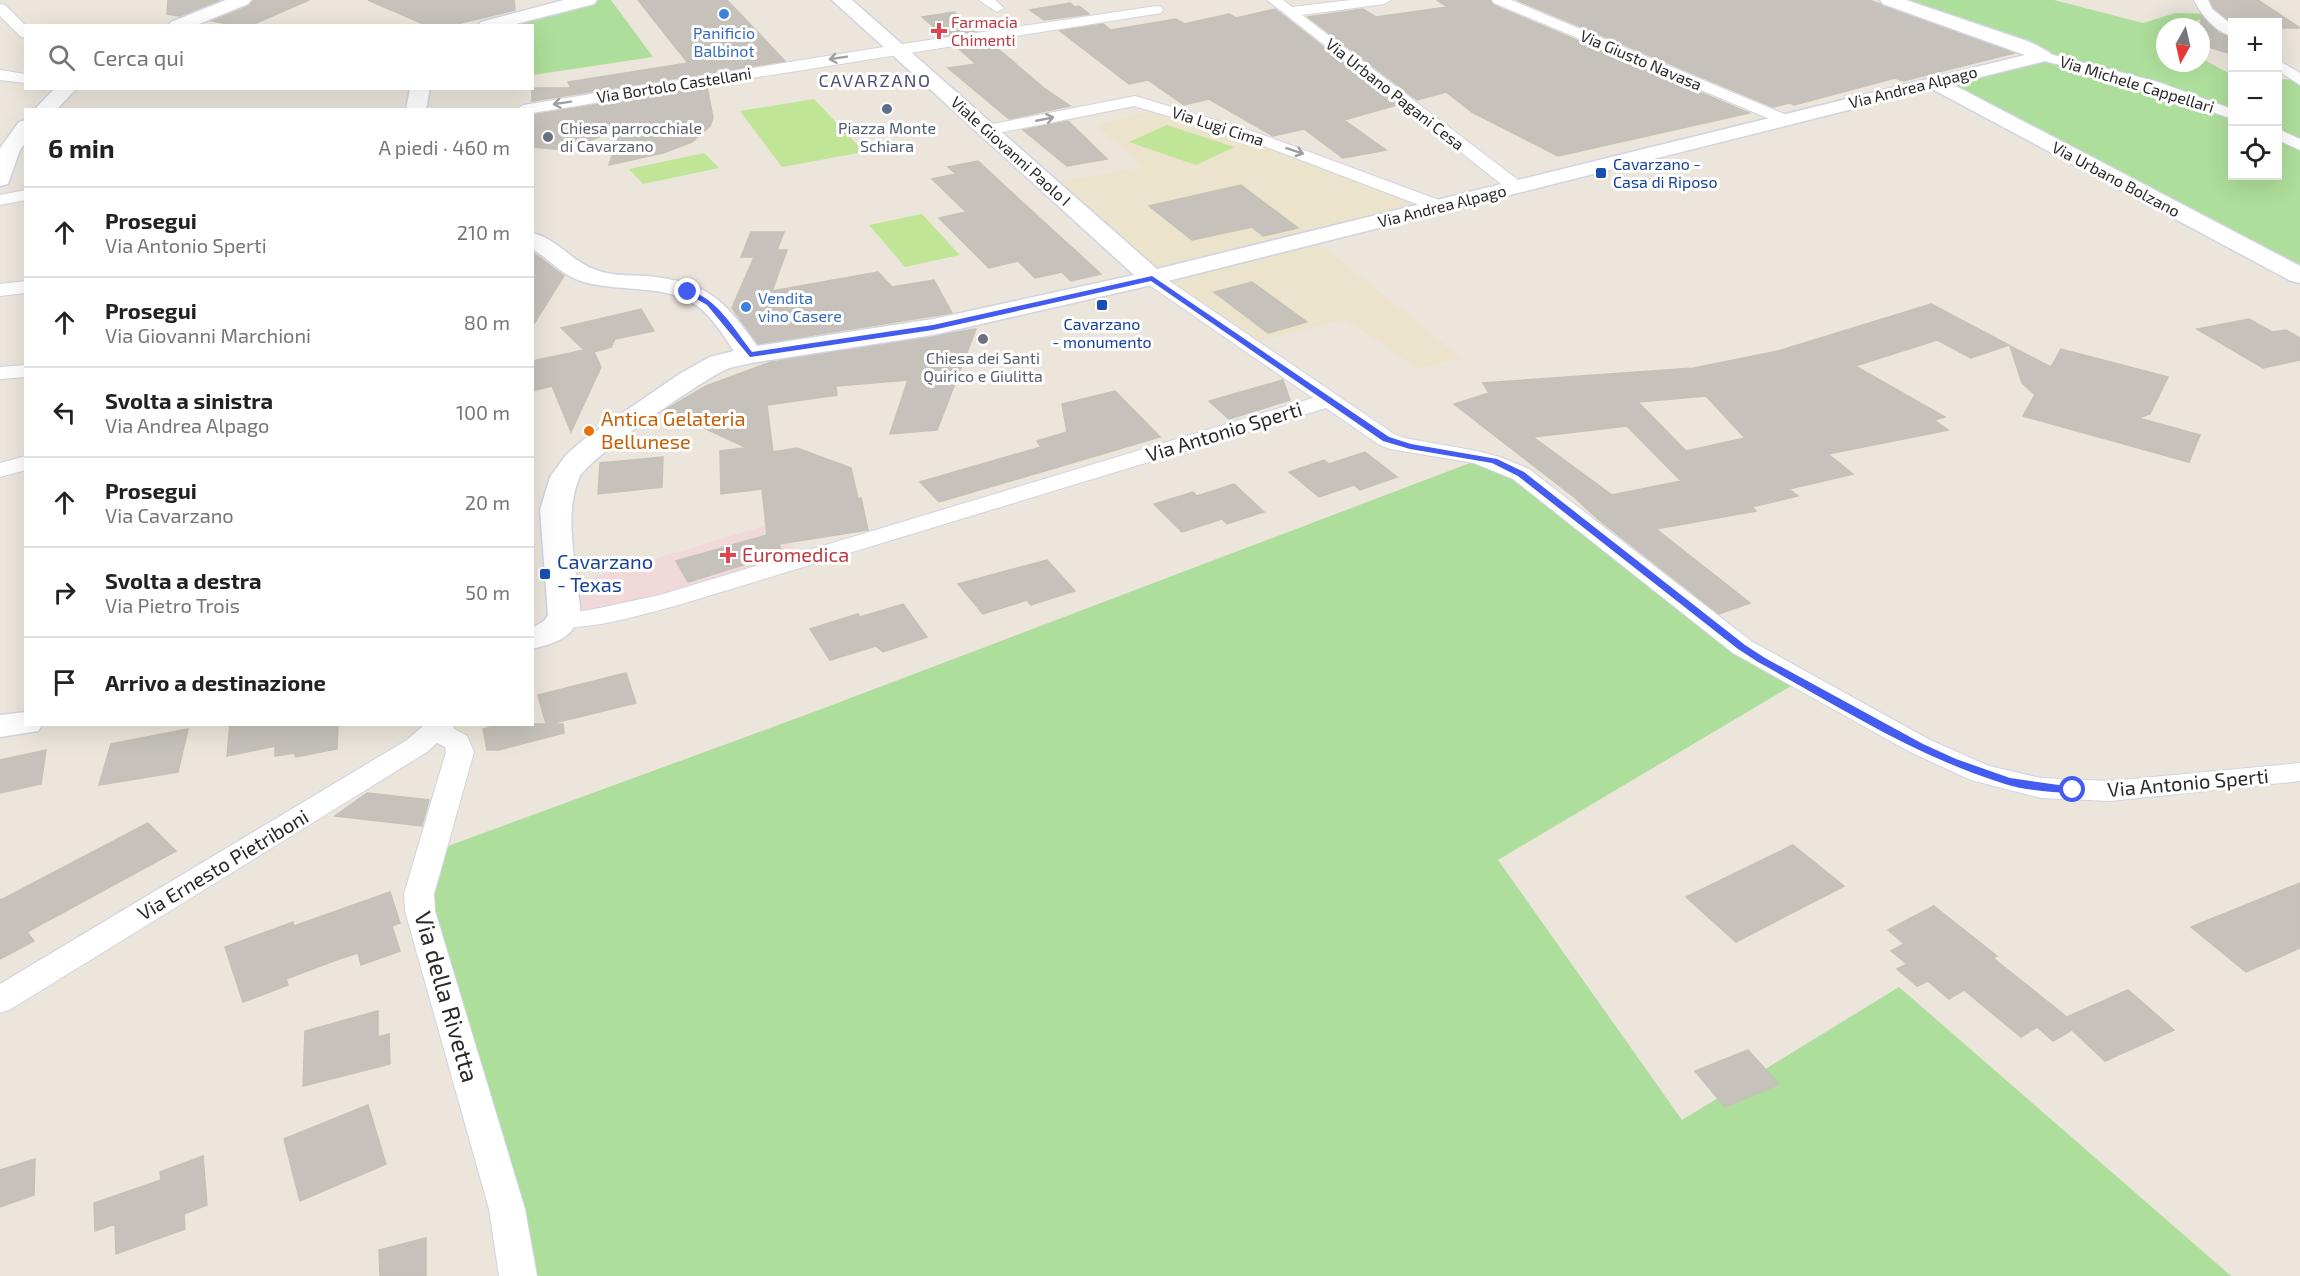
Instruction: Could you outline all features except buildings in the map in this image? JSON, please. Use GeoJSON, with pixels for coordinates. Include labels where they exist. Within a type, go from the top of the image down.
{"type":"FeatureCollection","features":[{"type":"Feature","properties":{"kind":"street"},"geometry":{"type":"LineString","coordinates":[[182,24],[242,0]]}},
{"type":"Feature","properties":{"kind":"street"},"geometry":{"type":"LineString","coordinates":[[494,24],[588,0]]}},
{"type":"Feature","properties":{"kind":"street","name":"Viale Giovanni Paolo I"},"geometry":{"type":"LineString","coordinates":[[842,0],[1152,278]]}},
{"type":"Feature","properties":{"kind":"street","name":"Via Urbano Pagani Cesa"},"geometry":{"type":"LineString","coordinates":[[1274,0],[1516,187]]}},
{"type":"Feature","properties":{"kind":"street"},"geometry":{"type":"LineString","coordinates":[[1289,12],[1384,0]]}},
{"type":"Feature","properties":{"kind":"street","name":"Via Giusto Navasa"},"geometry":{"type":"LineString","coordinates":[[1499,0],[1783,119]]}},
{"type":"Feature","properties":{"kind":"street"},"geometry":{"type":"LineString","coordinates":[[1889,0],[2023,46],[2042,56]]}},
{"type":"Feature","properties":{"kind":"street"},"geometry":{"type":"LineString","coordinates":[[2201,0],[2206,11],[2228,29]]}},
{"type":"Feature","properties":{"kind":"street"},"geometry":{"type":"LineString","coordinates":[[0,8],[24,32]]}},
{"type":"Feature","properties":{"kind":"street","name":"Via Bortolo Castellani"},"geometry":{"type":"LineString","coordinates":[[534,108],[896,49],[1156,10]]}},
{"type":"Feature","properties":{"kind":"street","name":"Via Andrea Alpago"},"geometry":{"type":"LineString","coordinates":[[562,620],[565,610],[555,510],[565,477],[592,446],[690,379],[719,363],[750,355],[950,324],[1152,278],[2042,56]]}},
{"type":"Feature","properties":{"kind":"street","name":"Via Michele Cappellari"},"geometry":{"type":"LineString","coordinates":[[2042,56],[2153,86],[2228,113]]}},
{"type":"Feature","properties":{"kind":"street"},"geometry":{"type":"LineString","coordinates":[[2282,67],[2300,80]]}},
{"type":"Feature","properties":{"kind":"street"},"geometry":{"type":"LineString","coordinates":[[0,75],[24,79]]}},
{"type":"Feature","properties":{"kind":"street","name":"Via Urbano Bolzano"},"geometry":{"type":"LineString","coordinates":[[1933,82],[2300,276]]}},
{"type":"Feature","properties":{"kind":"street"},"geometry":{"type":"LineString","coordinates":[[46,108],[65,90]]}},
{"type":"Feature","properties":{"kind":"street"},"geometry":{"type":"LineString","coordinates":[[416,108],[420,90]]}},
{"type":"Feature","properties":{"kind":"street","name":"Via Lugi Cima"},"geometry":{"type":"LineString","coordinates":[[988,130],[1136,101],[1220,126],[1335,166],[1441,207]]}},
{"type":"Feature","properties":{"kind":"street"},"geometry":{"type":"LineString","coordinates":[[0,179],[9,150],[24,129]]}},
{"type":"Feature","properties":{"kind":"street"},"geometry":{"type":"LineString","coordinates":[[2282,136],[2300,145]]}},
{"type":"Feature","properties":{"kind":"street"},"geometry":{"type":"LineString","coordinates":[[0,200],[24,195]]}},
{"type":"Feature","properties":{"kind":"street"},"geometry":{"type":"LineString","coordinates":[[534,241],[546,246],[584,274],[615,281],[674,288],[700,296],[709,303],[750,355]]}},
{"type":"Feature","properties":{"kind":"street"},"geometry":{"type":"LineString","coordinates":[[1152,278],[1329,400]]}},
{"type":"Feature","properties":{"kind":"street"},"geometry":{"type":"LineString","coordinates":[[0,290],[24,287]]}},
{"type":"Feature","properties":{"kind":"street"},"geometry":{"type":"LineString","coordinates":[[0,374],[24,371]]}},
{"type":"Feature","properties":{"kind":"street","name":"Via Antonio Sperti"},"geometry":{"type":"LineString","coordinates":[[562,620],[590,618],[666,601],[1329,400],[1386,439],[1398,444],[1477,457],[1508,466],[1742,647],[1920,746],[1981,773],[2041,788],[2110,790],[2155,788],[2300,772]]}},
{"type":"Feature","properties":{"kind":"street"},"geometry":{"type":"LineString","coordinates":[[0,470],[24,464]]}},
{"type":"Feature","properties":{"kind":"street"},"geometry":{"type":"LineString","coordinates":[[534,638],[552,632],[562,620]]}},
{"type":"Feature","properties":{"kind":"street"},"geometry":{"type":"LineString","coordinates":[[0,726],[24,723]]}},
{"type":"Feature","properties":{"kind":"street","name":"Via Ernesto Pietriboni"},"geometry":{"type":"LineString","coordinates":[[0,1000],[417,746],[439,728]]}},
{"type":"Feature","properties":{"kind":"street","name":"Via della Rivetta"},"geometry":{"type":"LineString","coordinates":[[439,728],[457,742],[460,752],[419,894],[420,911],[507,1209],[518,1276]]}},
{"type":"Feature","properties":{"kind":"shaded area"},"geometry":{"type":"Polygon","coordinates":[[[1157,109],[1440,205],[1312,237],[1461,358],[1417,369],[1346,319],[1245,345],[1042,185],[1143,167],[1097,126],[1157,109]]]}},
{"type":"Feature","properties":{"kind":"shaded area"},"geometry":{"type":"Polygon","coordinates":[[[774,523],[802,560],[568,627],[565,586],[774,523]]]}},
{"type":"Feature","properties":{"kind":"green space"},"geometry":{"type":"Polygon","coordinates":[[[595,0],[611,0],[653,57],[534,75],[534,24],[499,24],[595,0]]]}},
{"type":"Feature","properties":{"kind":"green space"},"geometry":{"type":"Polygon","coordinates":[[[1895,0],[2054,0],[2143,23],[2156,19],[2156,72],[2210,72],[2210,63],[2228,73],[2228,180],[2282,180],[2282,79],[2295,80],[2300,84],[2300,281],[1927,81],[2049,55],[1895,0]]]}},
{"type":"Feature","properties":{"kind":"green space"},"geometry":{"type":"Polygon","coordinates":[[[2175,13],[2213,14],[2203,18],[2159,18],[2175,13]]]}},
{"type":"Feature","properties":{"kind":"green space"},"geometry":{"type":"Polygon","coordinates":[[[814,99],[864,152],[782,167],[740,111],[814,99]]]}},
{"type":"Feature","properties":{"kind":"green space"},"geometry":{"type":"Polygon","coordinates":[[[1167,125],[1234,147],[1196,165],[1129,142],[1167,125]]]}},
{"type":"Feature","properties":{"kind":"green space"},"geometry":{"type":"Polygon","coordinates":[[[704,153],[719,168],[643,184],[629,169],[704,153]]]}},
{"type":"Feature","properties":{"kind":"green space"},"geometry":{"type":"Polygon","coordinates":[[[922,214],[960,255],[905,267],[869,225],[922,214]]]}},
{"type":"Feature","properties":{"kind":"green space"},"geometry":{"type":"Polygon","coordinates":[[[1470,463],[1503,470],[1796,683],[1498,860],[1682,1120],[1899,987],[2231,1276],[525,1276],[428,893],[440,849],[819,710],[1470,463]]]}},
{"type":"Feature","properties":{"kind":"place","name":"Panificio Balbinot"},"geometry":{"type":"Point","coordinates":[724,14]}},
{"type":"Feature","properties":{"kind":"place","name":"Farmacia Chimenti"},"geometry":{"type":"Point","coordinates":[939,31]}},
{"type":"Feature","properties":{"kind":"place","name":"Piazza Monte Schiara"},"geometry":{"type":"Point","coordinates":[887,109]}},
{"type":"Feature","properties":{"kind":"place","name":"Chiesa parrocchiale di Cavarzano"},"geometry":{"type":"Point","coordinates":[548,137]}},
{"type":"Feature","properties":{"kind":"place","name":"Cavarzano - Casa di Riposo"},"geometry":{"type":"Point","coordinates":[1601,173]}},
{"type":"Feature","properties":{"kind":"place","name":"Cavarzano - monumento"},"geometry":{"type":"Point","coordinates":[1102,305]}},
{"type":"Feature","properties":{"kind":"place","name":"Vendita vino Casere"},"geometry":{"type":"Point","coordinates":[746,307]}},
{"type":"Feature","properties":{"kind":"place","name":"Chiesa dei Santi Quirico e Giulitta"},"geometry":{"type":"Point","coordinates":[983,339]}},
{"type":"Feature","properties":{"kind":"place","name":"Antica Gelateria Bellunese"},"geometry":{"type":"Point","coordinates":[589,431]}},
{"type":"Feature","properties":{"kind":"place","name":"Euromedica"},"geometry":{"type":"Point","coordinates":[728,555]}},
{"type":"Feature","properties":{"kind":"place","name":"Cavarzano - Texas"},"geometry":{"type":"Point","coordinates":[545,574]}},
{"type":"Feature","properties":{"kind":"district","name":"CAVARZANO"},"geometry":{"type":"Point","coordinates":[875,81]}},
{"type":"Feature","properties":{"kind":"route"},"geometry":{"type":"LineString","coordinates":[[688,292],[700,296],[709,303],[750,355],[933,327],[1152,278],[1386,439],[1410,447],[1494,460],[1521,474],[1761,660],[1952,761],[2008,781],[2041,788],[2073,790]]}}]}
